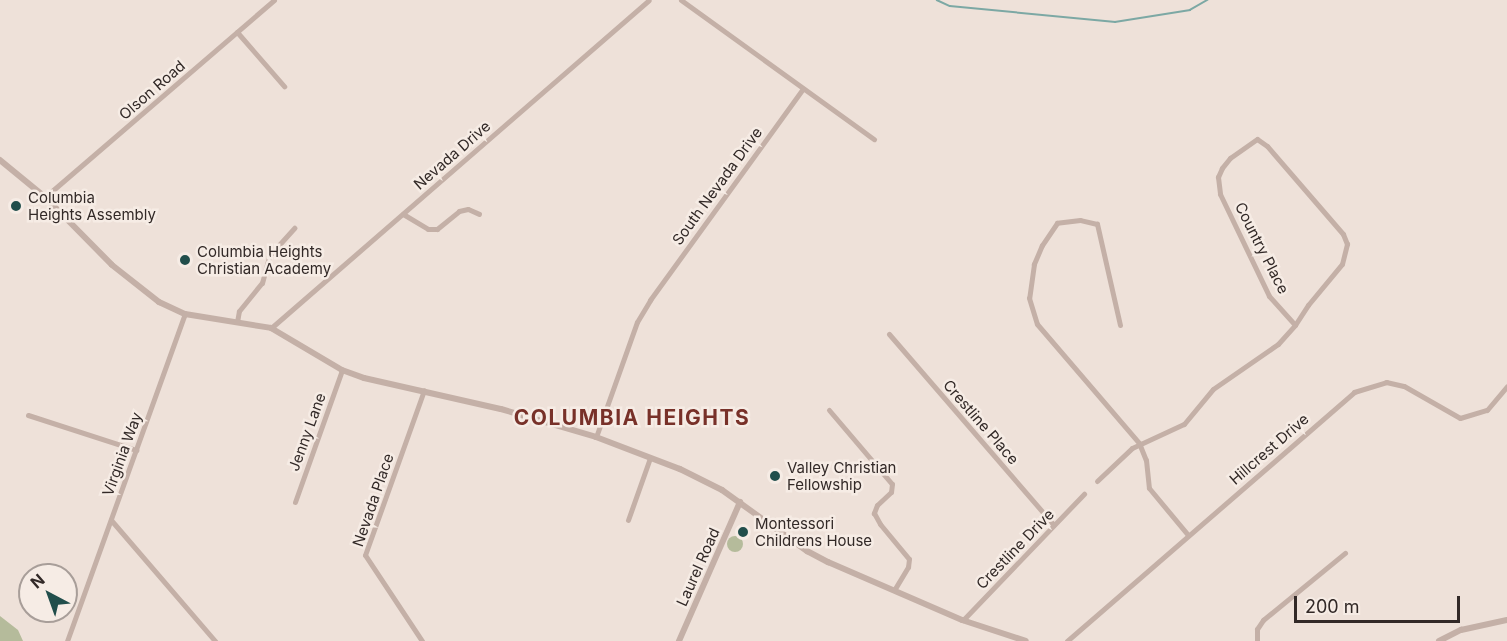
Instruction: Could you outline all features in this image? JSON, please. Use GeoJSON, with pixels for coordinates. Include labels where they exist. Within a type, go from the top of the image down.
{"type":"FeatureCollection","features":[{"type":"Feature","properties":{"kind":"street","name":"Olson Road"},"geometry":{"type":"LineString","coordinates":[[45,198],[274,0]]}},
{"type":"Feature","properties":{"kind":"street","name":"Nevada Drive"},"geometry":{"type":"LineString","coordinates":[[271,328],[649,0]]}},
{"type":"Feature","properties":{"kind":"street"},"geometry":{"type":"LineString","coordinates":[[681,0],[874,139]]}},
{"type":"Feature","properties":{"kind":"street"},"geometry":{"type":"LineString","coordinates":[[237,32],[284,86]]}},
{"type":"Feature","properties":{"kind":"street","name":"South Nevada Drive"},"geometry":{"type":"LineString","coordinates":[[596,437],[637,322],[650,300],[803,89]]}},
{"type":"Feature","properties":{"kind":"street","name":"Country Place"},"geometry":{"type":"LineString","coordinates":[[1257,140],[1263,142],[1342,234],[1347,244],[1342,264],[1295,325],[1269,296],[1220,194],[1218,177],[1230,158],[1257,140]]}},
{"type":"Feature","properties":{"kind":"street"},"geometry":{"type":"LineString","coordinates":[[0,160],[45,198],[112,265],[142,291],[185,314],[271,328],[342,370],[364,378],[424,390],[596,437],[709,482],[807,551],[963,620],[1026,641]]}},
{"type":"Feature","properties":{"kind":"street"},"geometry":{"type":"LineString","coordinates":[[403,214],[428,229],[436,229],[459,211],[468,209],[479,214]]}},
{"type":"Feature","properties":{"kind":"street"},"geometry":{"type":"LineString","coordinates":[[1120,325],[1097,224],[1080,220],[1058,223],[1042,245],[1034,264],[1029,298],[1037,324],[1139,443],[1146,460],[1149,488],[1188,535]]}},
{"type":"Feature","properties":{"kind":"street"},"geometry":{"type":"LineString","coordinates":[[237,322],[239,312],[262,283],[269,256],[294,228]]}},
{"type":"Feature","properties":{"kind":"street","name":"Virginia Way"},"geometry":{"type":"LineString","coordinates":[[185,314],[111,520],[215,641]]}},
{"type":"Feature","properties":{"kind":"street"},"geometry":{"type":"LineString","coordinates":[[1097,481],[1139,443],[1184,424],[1213,389],[1278,344],[1295,325]]}},
{"type":"Feature","properties":{"kind":"street","name":"Crestline Place"},"geometry":{"type":"LineString","coordinates":[[889,334],[1054,525]]}},
{"type":"Feature","properties":{"kind":"street","name":"Jenny Lane"},"geometry":{"type":"LineString","coordinates":[[295,502],[342,370]]}},
{"type":"Feature","properties":{"kind":"street","name":"Hillcrest Drive"},"geometry":{"type":"LineString","coordinates":[[1067,641],[1354,392],[1386,382],[1404,386],[1460,418],[1487,410],[1507,386]]}},
{"type":"Feature","properties":{"kind":"street","name":"Nevada Place"},"geometry":{"type":"LineString","coordinates":[[422,641],[365,555],[424,390]]}},
{"type":"Feature","properties":{"kind":"street"},"geometry":{"type":"LineString","coordinates":[[829,410],[892,484],[891,492],[877,505],[874,513],[880,524],[909,559],[908,567],[894,590]]}},
{"type":"Feature","properties":{"kind":"street"},"geometry":{"type":"LineString","coordinates":[[28,414],[136,450]]}},
{"type":"Feature","properties":{"kind":"street"},"geometry":{"type":"LineString","coordinates":[[628,520],[650,458]]}},
{"type":"Feature","properties":{"kind":"street","name":"Crestline Drive"},"geometry":{"type":"LineString","coordinates":[[963,620],[1084,494]]}},
{"type":"Feature","properties":{"kind":"street","name":"Laurel Road"},"geometry":{"type":"LineString","coordinates":[[679,641],[740,502]]}},
{"type":"Feature","properties":{"kind":"street"},"geometry":{"type":"LineString","coordinates":[[67,641],[111,520]]}},
{"type":"Feature","properties":{"kind":"street"},"geometry":{"type":"LineString","coordinates":[[1257,641],[1257,628],[1263,620],[1345,554]]}},
{"type":"Feature","properties":{"kind":"street"},"geometry":{"type":"LineString","coordinates":[[1439,641],[1461,630],[1507,621]]}},
{"type":"Feature","properties":{"kind":"green space"},"geometry":{"type":"Polygon","coordinates":[[[735,536],[743,544],[735,552],[727,544],[735,536]]]}},
{"type":"Feature","properties":{"kind":"green space"},"geometry":{"type":"Polygon","coordinates":[[[0,616],[18,630],[23,641],[0,641],[0,616]]]}},
{"type":"Feature","properties":{"kind":"waterway"},"geometry":{"type":"LineString","coordinates":[[937,0],[950,6],[1115,22],[1190,10],[1207,0]]}},
{"type":"Feature","properties":{"kind":"place","name":"Columbia Heights Assembly"},"geometry":{"type":"Point","coordinates":[16,206]}},
{"type":"Feature","properties":{"kind":"place","name":"Columbia Heights Christian Academy"},"geometry":{"type":"Point","coordinates":[185,260]}},
{"type":"Feature","properties":{"kind":"place","name":"Valley Christian Fellowship"},"geometry":{"type":"Point","coordinates":[775,476]}},
{"type":"Feature","properties":{"kind":"place","name":"Montessori Childrens House"},"geometry":{"type":"Point","coordinates":[743,532]}},
{"type":"Feature","properties":{"kind":"district","name":"COLUMBIA HEIGHTS"},"geometry":{"type":"Point","coordinates":[632,418]}}]}
